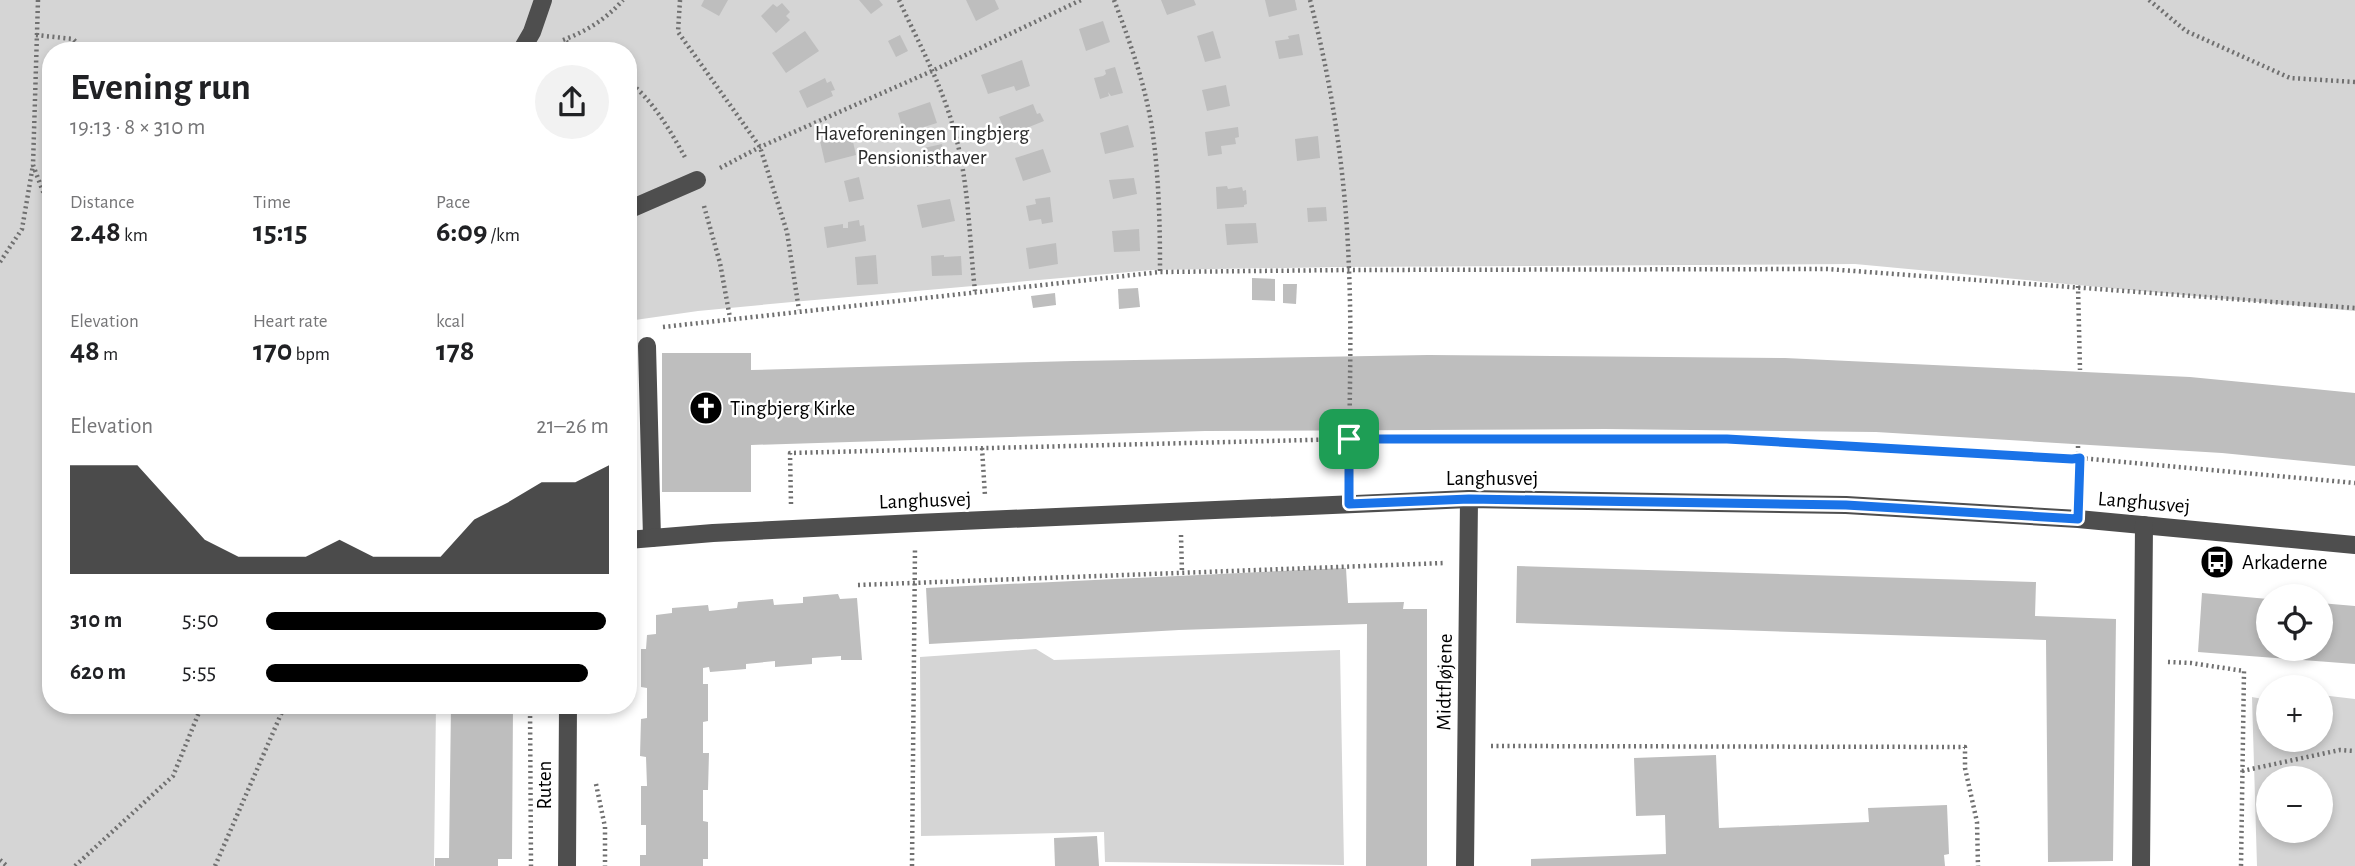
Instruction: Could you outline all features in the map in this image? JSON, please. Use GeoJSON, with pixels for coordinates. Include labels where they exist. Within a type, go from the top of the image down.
{"type":"FeatureCollection","features":[{"type":"Feature","properties":{"kind":"street"},"geometry":{"type":"LineString","coordinates":[[526,42],[543,0]]}},
{"type":"Feature","properties":{"kind":"street"},"geometry":{"type":"LineString","coordinates":[[637,206],[697,180]]}},
{"type":"Feature","properties":{"kind":"street"},"geometry":{"type":"LineString","coordinates":[[647,346],[652,538]]}},
{"type":"Feature","properties":{"kind":"street","name":"Langhusvej"},"geometry":{"type":"LineString","coordinates":[[637,539],[916,523],[1469,499],[1846,505],[2078,519],[2355,545]]}},
{"type":"Feature","properties":{"kind":"street","name":"Midtfløjene"},"geometry":{"type":"LineString","coordinates":[[1465,866],[1469,499]]}},
{"type":"Feature","properties":{"kind":"street"},"geometry":{"type":"LineString","coordinates":[[2141,866],[2144,525]]}},
{"type":"Feature","properties":{"kind":"street","name":"Ruten"},"geometry":{"type":"LineString","coordinates":[[567,866],[568,714]]}},
{"type":"Feature","properties":{"kind":"path"},"geometry":{"type":"LineString","coordinates":[[0,262],[22,229],[33,165],[38,0]]}},
{"type":"Feature","properties":{"kind":"path"},"geometry":{"type":"LineString","coordinates":[[566,42],[563,40],[586,31],[611,13],[623,0]]}},
{"type":"Feature","properties":{"kind":"path"},"geometry":{"type":"LineString","coordinates":[[680,0],[677,32],[760,147],[787,232],[799,311]]}},
{"type":"Feature","properties":{"kind":"path"},"geometry":{"type":"LineString","coordinates":[[899,0],[932,71],[954,130],[964,179],[975,291]]}},
{"type":"Feature","properties":{"kind":"path"},"geometry":{"type":"LineString","coordinates":[[697,180],[760,147],[932,71],[1081,0]]}},
{"type":"Feature","properties":{"kind":"path"},"geometry":{"type":"LineString","coordinates":[[1114,0],[1135,55],[1152,126],[1159,200],[1160,272]]}},
{"type":"Feature","properties":{"kind":"path"},"geometry":{"type":"LineString","coordinates":[[1310,0],[1325,59],[1339,143],[1349,270],[1349,504]]}},
{"type":"Feature","properties":{"kind":"path"},"geometry":{"type":"LineString","coordinates":[[2149,0],[2186,31],[2290,78],[2355,82]]}},
{"type":"Feature","properties":{"kind":"path"},"geometry":{"type":"LineString","coordinates":[[36,35],[73,39],[76,42]]}},
{"type":"Feature","properties":{"kind":"path"},"geometry":{"type":"LineString","coordinates":[[33,165],[42,190]]}},
{"type":"Feature","properties":{"kind":"path"},"geometry":{"type":"LineString","coordinates":[[657,327],[1160,272],[1827,269],[2355,308]]}},
{"type":"Feature","properties":{"kind":"path"},"geometry":{"type":"LineString","coordinates":[[2078,286],[2080,370]]}},
{"type":"Feature","properties":{"kind":"path"},"geometry":{"type":"LineString","coordinates":[[791,530],[790,453],[1349,439],[1727,439],[2080,458],[2355,483]]}},
{"type":"Feature","properties":{"kind":"path"},"geometry":{"type":"LineString","coordinates":[[2078,446],[2078,519]]}},
{"type":"Feature","properties":{"kind":"path"},"geometry":{"type":"LineString","coordinates":[[982,448],[986,521]]}},
{"type":"Feature","properties":{"kind":"path"},"geometry":{"type":"LineString","coordinates":[[1181,512],[1182,573]]}},
{"type":"Feature","properties":{"kind":"path"},"geometry":{"type":"LineString","coordinates":[[912,866],[916,523]]}},
{"type":"Feature","properties":{"kind":"path"},"geometry":{"type":"LineString","coordinates":[[858,585],[1468,563]]}},
{"type":"Feature","properties":{"kind":"path"},"geometry":{"type":"LineString","coordinates":[[2191,663],[2244,671],[2241,866]]}},
{"type":"Feature","properties":{"kind":"path"},"geometry":{"type":"LineString","coordinates":[[75,866],[173,776],[197,714]]}},
{"type":"Feature","properties":{"kind":"path"},"geometry":{"type":"LineString","coordinates":[[215,866],[281,714]]}},
{"type":"Feature","properties":{"kind":"path"},"geometry":{"type":"LineString","coordinates":[[530,714],[531,866]]}},
{"type":"Feature","properties":{"kind":"path"},"geometry":{"type":"LineString","coordinates":[[1466,746],[1965,747],[1965,768],[1977,822],[1978,866]]}},
{"type":"Feature","properties":{"kind":"path"},"geometry":{"type":"LineString","coordinates":[[2242,771],[2340,750],[2355,751]]}},
{"type":"Feature","properties":{"kind":"path"},"geometry":{"type":"LineString","coordinates":[[0,860],[7,866]]}},
{"type":"Feature","properties":{"kind":"green space","name":"Haveforeningen Tingbjerg Pensionisthaver"},"geometry":{"type":"Polygon","coordinates":[[[0,0],[2355,0],[2355,311],[1855,264],[1152,270],[698,311],[637,320],[637,42],[42,42],[42,714],[436,714],[434,866],[0,866],[0,0]]]}},
{"type":"Feature","properties":{"kind":"green space"},"geometry":{"type":"Polygon","coordinates":[[[1036,649],[1054,660],[1340,650],[1344,865],[1105,862],[1104,832],[921,836],[920,657],[1036,649]]]}},
{"type":"Feature","properties":{"kind":"green space"},"geometry":{"type":"Polygon","coordinates":[[[2333,696],[2355,699],[2355,866],[2257,866],[2256,843],[2333,843],[2333,766],[2256,766],[2256,832],[2252,697],[2256,698],[2256,752],[2333,752],[2333,696]]]}},
{"type":"Feature","properties":{"kind":"building"},"geometry":{"type":"Polygon","coordinates":[[[704,0],[728,0],[719,16],[701,6],[704,0]]]}},
{"type":"Feature","properties":{"kind":"building"},"geometry":{"type":"Polygon","coordinates":[[[859,0],[879,0],[883,5],[871,14],[859,0]]]}},
{"type":"Feature","properties":{"kind":"building"},"geometry":{"type":"Polygon","coordinates":[[[966,0],[995,0],[999,9],[976,21],[966,0]]]}},
{"type":"Feature","properties":{"kind":"building"},"geometry":{"type":"Polygon","coordinates":[[[1161,0],[1194,0],[1196,5],[1167,15],[1161,0]]]}},
{"type":"Feature","properties":{"kind":"building"},"geometry":{"type":"Polygon","coordinates":[[[1265,0],[1295,0],[1297,10],[1269,17],[1265,0]]]}},
{"type":"Feature","properties":{"kind":"building"},"geometry":{"type":"Polygon","coordinates":[[[782,3],[790,12],[786,16],[790,20],[776,33],[761,16],[773,4],[777,7],[782,3]]]}},
{"type":"Feature","properties":{"kind":"building"},"geometry":{"type":"Polygon","coordinates":[[[1103,21],[1110,42],[1086,51],[1079,29],[1103,21]]]}},
{"type":"Feature","properties":{"kind":"building"},"geometry":{"type":"Polygon","coordinates":[[[805,31],[819,51],[786,73],[772,53],[805,31]]]}},
{"type":"Feature","properties":{"kind":"building"},"geometry":{"type":"Polygon","coordinates":[[[1213,31],[1221,58],[1205,62],[1197,36],[1213,31]]]}},
{"type":"Feature","properties":{"kind":"building"},"geometry":{"type":"Polygon","coordinates":[[[1299,34],[1303,55],[1279,59],[1275,41],[1299,34]]]}},
{"type":"Feature","properties":{"kind":"building"},"geometry":{"type":"Polygon","coordinates":[[[900,35],[908,51],[896,57],[888,41],[900,35]]]}},
{"type":"Feature","properties":{"kind":"building"},"geometry":{"type":"Polygon","coordinates":[[[1022,60],[1030,86],[1016,91],[1014,86],[988,94],[981,75],[1022,60]]]}},
{"type":"Feature","properties":{"kind":"building"},"geometry":{"type":"Polygon","coordinates":[[[1115,67],[1123,93],[1111,96],[1108,92],[1109,96],[1100,99],[1094,78],[1103,76],[1106,74],[1105,70],[1115,67]]]}},
{"type":"Feature","properties":{"kind":"building"},"geometry":{"type":"Polygon","coordinates":[[[825,78],[827,83],[831,81],[835,90],[831,91],[833,96],[807,108],[799,91],[825,78]]]}},
{"type":"Feature","properties":{"kind":"building"},"geometry":{"type":"Polygon","coordinates":[[[1226,85],[1230,106],[1207,111],[1202,90],[1226,85]]]}},
{"type":"Feature","properties":{"kind":"building"},"geometry":{"type":"Polygon","coordinates":[[[930,102],[937,123],[904,133],[898,113],[930,102]]]}},
{"type":"Feature","properties":{"kind":"building"},"geometry":{"type":"Polygon","coordinates":[[[1033,104],[1044,121],[1007,136],[999,117],[1033,104]]]}},
{"type":"Feature","properties":{"kind":"building"},"geometry":{"type":"Polygon","coordinates":[[[1128,125],[1134,147],[1105,154],[1100,133],[1128,125]]]}},
{"type":"Feature","properties":{"kind":"building"},"geometry":{"type":"Polygon","coordinates":[[[1238,127],[1239,137],[1235,138],[1236,144],[1221,146],[1222,154],[1208,156],[1205,132],[1238,127]]]}},
{"type":"Feature","properties":{"kind":"building"},"geometry":{"type":"Polygon","coordinates":[[[851,133],[856,155],[825,163],[820,141],[851,133]]]}},
{"type":"Feature","properties":{"kind":"building"},"geometry":{"type":"Polygon","coordinates":[[[1318,136],[1320,158],[1297,161],[1295,139],[1318,136]]]}},
{"type":"Feature","properties":{"kind":"building"},"geometry":{"type":"Polygon","coordinates":[[[942,144],[946,163],[927,167],[924,148],[942,144]]]}},
{"type":"Feature","properties":{"kind":"building"},"geometry":{"type":"Polygon","coordinates":[[[1043,149],[1051,172],[1023,181],[1015,158],[1043,149]]]}},
{"type":"Feature","properties":{"kind":"building"},"geometry":{"type":"Polygon","coordinates":[[[859,177],[864,199],[849,202],[844,181],[859,177]]]}},
{"type":"Feature","properties":{"kind":"building"},"geometry":{"type":"Polygon","coordinates":[[[1134,178],[1137,194],[1113,199],[1109,180],[1134,178]]]}},
{"type":"Feature","properties":{"kind":"building"},"geometry":{"type":"Polygon","coordinates":[[[1227,186],[1228,189],[1242,187],[1243,191],[1246,190],[1247,204],[1244,207],[1217,209],[1216,187],[1227,186]]]}},
{"type":"Feature","properties":{"kind":"building"},"geometry":{"type":"Polygon","coordinates":[[[1050,197],[1053,222],[1042,224],[1041,219],[1029,221],[1026,206],[1036,204],[1035,199],[1050,197]]]}},
{"type":"Feature","properties":{"kind":"building"},"geometry":{"type":"Polygon","coordinates":[[[950,199],[955,221],[922,228],[917,205],[950,199]]]}},
{"type":"Feature","properties":{"kind":"building"},"geometry":{"type":"Polygon","coordinates":[[[1326,207],[1327,221],[1308,222],[1307,208],[1326,207]]]}},
{"type":"Feature","properties":{"kind":"building"},"geometry":{"type":"Polygon","coordinates":[[[859,220],[860,226],[864,225],[866,241],[827,248],[824,227],[843,224],[843,228],[848,228],[848,222],[859,220]]]}},
{"type":"Feature","properties":{"kind":"building"},"geometry":{"type":"Polygon","coordinates":[[[1256,223],[1258,243],[1227,245],[1225,224],[1256,223]]]}},
{"type":"Feature","properties":{"kind":"building"},"geometry":{"type":"Polygon","coordinates":[[[1139,229],[1140,251],[1114,252],[1112,231],[1139,229]]]}},
{"type":"Feature","properties":{"kind":"building"},"geometry":{"type":"Polygon","coordinates":[[[1056,243],[1058,264],[1029,269],[1026,248],[1056,243]]]}},
{"type":"Feature","properties":{"kind":"building"},"geometry":{"type":"Polygon","coordinates":[[[876,255],[878,284],[857,285],[855,257],[876,255]]]}},
{"type":"Feature","properties":{"kind":"building"},"geometry":{"type":"Polygon","coordinates":[[[931,256],[961,256],[962,275],[932,276],[931,256]]]}},
{"type":"Feature","properties":{"kind":"building"},"geometry":{"type":"Polygon","coordinates":[[[1252,278],[1275,279],[1275,301],[1252,300],[1252,278]]]}},
{"type":"Feature","properties":{"kind":"building"},"geometry":{"type":"Polygon","coordinates":[[[1283,284],[1297,284],[1296,304],[1283,303],[1283,284]]]}},
{"type":"Feature","properties":{"kind":"building"},"geometry":{"type":"Polygon","coordinates":[[[1138,288],[1140,307],[1119,309],[1118,289],[1138,288]]]}},
{"type":"Feature","properties":{"kind":"building"},"geometry":{"type":"Polygon","coordinates":[[[1055,293],[1056,305],[1033,308],[1031,296],[1055,293]]]}},
{"type":"Feature","properties":{"kind":"building"},"geometry":{"type":"Polygon","coordinates":[[[662,353],[751,353],[751,370],[1428,355],[1785,358],[2190,377],[2355,393],[2355,466],[2222,453],[1876,432],[1605,429],[1205,431],[751,445],[751,492],[662,492],[662,353]]]}},
{"type":"Feature","properties":{"kind":"building"},"geometry":{"type":"Polygon","coordinates":[[[1517,566],[2036,582],[2035,616],[2116,619],[2113,861],[2048,862],[2046,640],[1516,623],[1517,566]]]}},
{"type":"Feature","properties":{"kind":"building"},"geometry":{"type":"Polygon","coordinates":[[[1346,568],[1348,603],[1404,602],[1403,609],[1427,609],[1427,866],[1366,866],[1367,624],[1179,630],[929,644],[926,588],[1346,568]]]}},
{"type":"Feature","properties":{"kind":"building"},"geometry":{"type":"Polygon","coordinates":[[[2202,593],[2256,598],[2256,656],[2198,652],[2202,593]]]}},
{"type":"Feature","properties":{"kind":"building"},"geometry":{"type":"Polygon","coordinates":[[[838,594],[840,599],[857,598],[862,660],[841,660],[841,656],[812,658],[812,664],[775,667],[775,661],[746,664],[746,669],[710,672],[709,667],[703,668],[703,684],[708,684],[708,721],[703,722],[703,753],[709,753],[708,790],[703,790],[703,821],[708,822],[708,859],[703,859],[703,866],[640,866],[640,855],[646,855],[646,825],[641,825],[641,786],[647,786],[646,757],[640,756],[641,719],[647,718],[647,688],[641,687],[641,649],[646,649],[647,635],[656,634],[656,615],[672,613],[672,608],[708,605],[709,611],[737,608],[738,602],[773,599],[774,605],[803,603],[803,597],[838,594]]]}},
{"type":"Feature","properties":{"kind":"building"},"geometry":{"type":"Polygon","coordinates":[[[2333,604],[2355,606],[2355,664],[2316,661],[2333,661],[2333,604]]]}},
{"type":"Feature","properties":{"kind":"building"},"geometry":{"type":"Polygon","coordinates":[[[451,714],[513,714],[512,859],[498,859],[498,866],[435,866],[435,858],[449,858],[451,714]]]}},
{"type":"Feature","properties":{"kind":"building"},"geometry":{"type":"Polygon","coordinates":[[[1716,755],[1719,828],[1869,822],[1868,808],[1947,805],[1949,854],[1944,855],[1945,866],[1531,866],[1531,859],[1666,854],[1665,815],[1636,816],[1634,758],[1716,755]]]}},
{"type":"Feature","properties":{"kind":"building"},"geometry":{"type":"Polygon","coordinates":[[[1097,836],[1099,866],[1055,866],[1054,838],[1097,836]]]}},
{"type":"Feature","properties":{"kind":"place","name":"Tingbjerg Kirke"},"geometry":{"type":"Point","coordinates":[706,408]}},
{"type":"Feature","properties":{"kind":"place","name":"Arkaderne"},"geometry":{"type":"Point","coordinates":[2217,562]}},
{"type":"Feature","properties":{"kind":"route"},"geometry":{"type":"LineString","coordinates":[[1349,439],[1727,439],[2080,458],[2078,519],[1846,505],[1469,499],[1349,504],[1349,439]]}}]}
